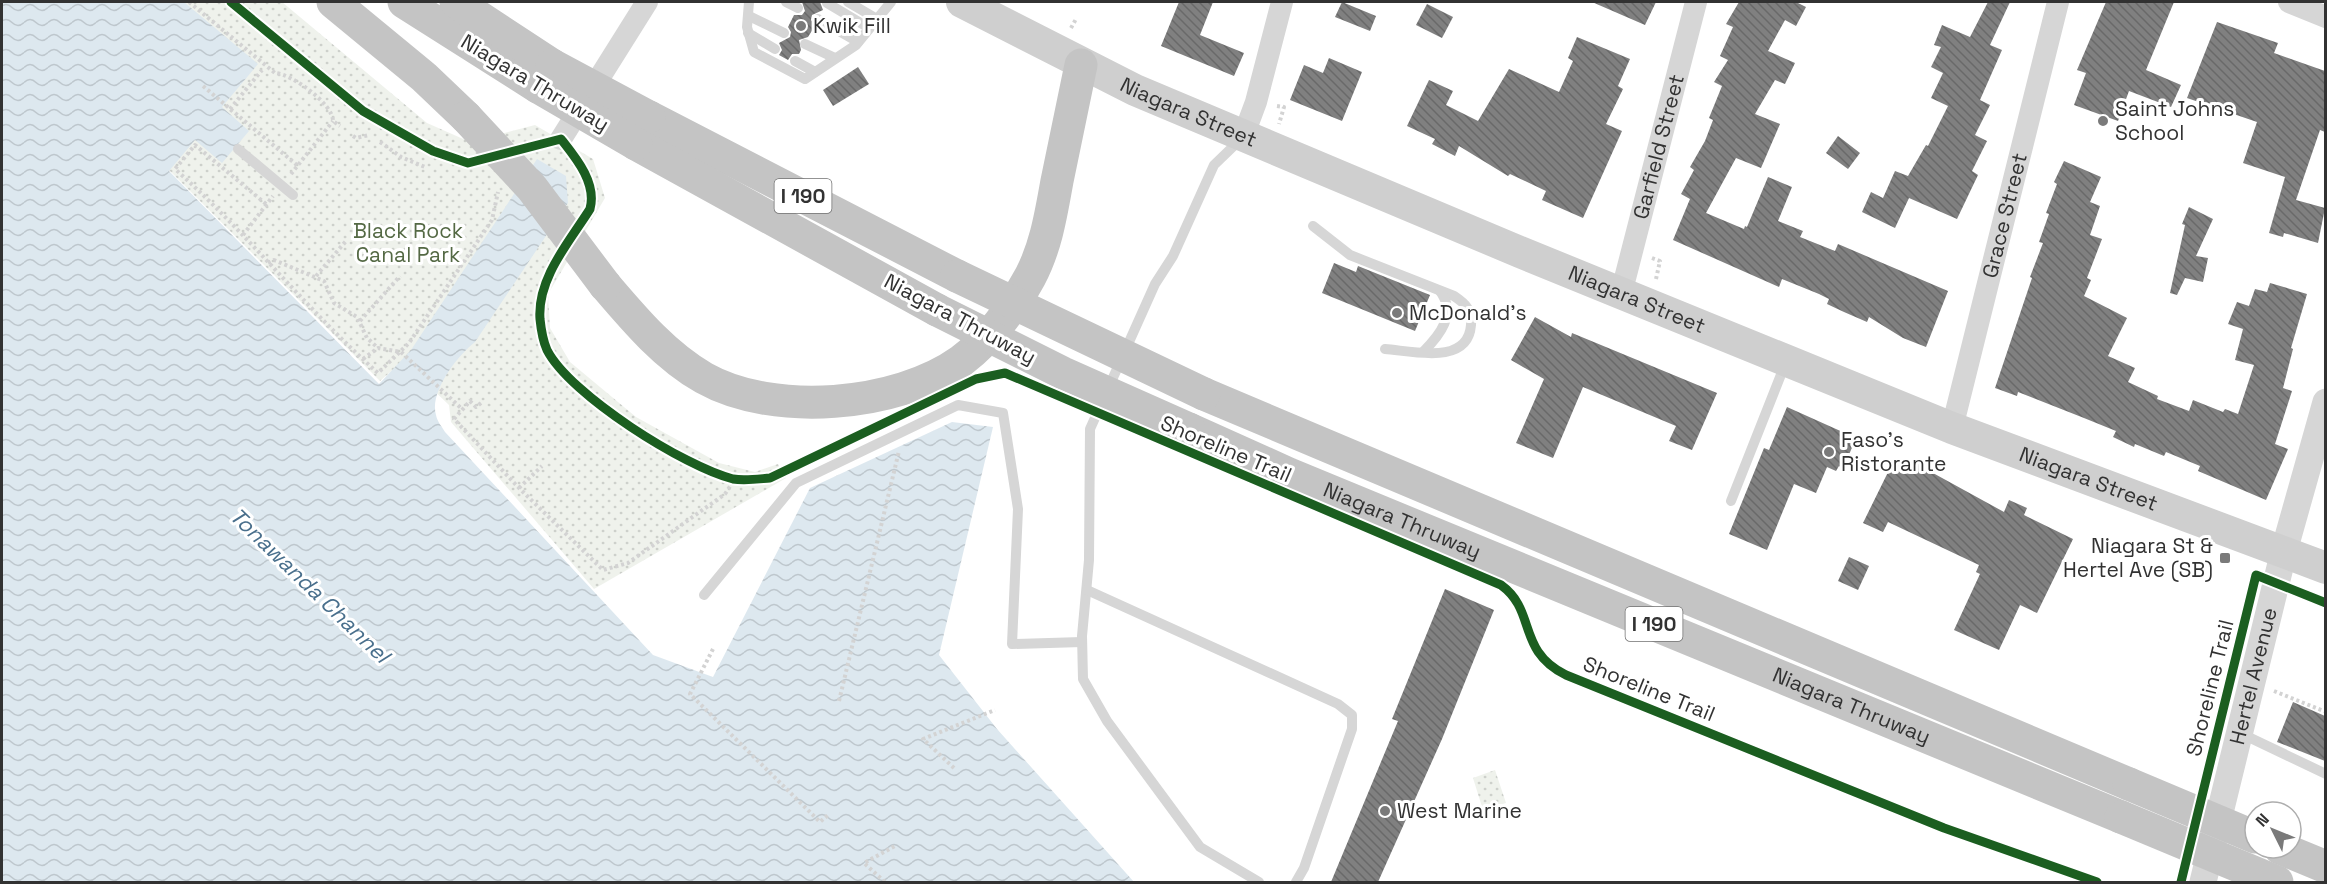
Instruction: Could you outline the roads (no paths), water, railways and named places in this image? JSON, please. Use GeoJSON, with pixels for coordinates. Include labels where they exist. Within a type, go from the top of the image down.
{"type":"FeatureCollection","features":[{"type":"Feature","properties":{"kind":"highway"},"geometry":{"type":"LineString","coordinates":[[333,2],[424,77],[466,117],[532,188],[605,285],[636,320],[683,364],[704,378],[743,394],[768,399],[821,402],[874,395],[922,382],[961,361],[979,345],[1015,303],[1044,244],[1081,65]]}},
{"type":"Feature","properties":{"kind":"highway","name":"Niagara Thruway"},"geometry":{"type":"LineString","coordinates":[[404,2],[643,130],[937,310],[1063,373],[1289,474],[2277,882]]}},
{"type":"Feature","properties":{"kind":"highway","name":"Niagara Thruway"},"geometry":{"type":"LineString","coordinates":[[456,2],[545,76]]}},
{"type":"Feature","properties":{"kind":"highway","name":"Niagara Thruway"},"geometry":{"type":"LineString","coordinates":[[643,130],[1204,394],[2243,832]]}},
{"type":"Feature","properties":{"kind":"highway"},"geometry":{"type":"LineString","coordinates":[[2303,857],[2325,867]]}},
{"type":"Feature","properties":{"kind":"main road","name":"Niagara Street"},"geometry":{"type":"LineString","coordinates":[[962,2],[1081,65],[1243,137],[1621,294],[1952,428],[2325,568]]}},
{"type":"Feature","properties":{"kind":"street"},"geometry":{"type":"LineString","coordinates":[[561,139],[647,2]]}},
{"type":"Feature","properties":{"kind":"street"},"geometry":{"type":"LineString","coordinates":[[1243,137],[1256,102],[1282,2]]}},
{"type":"Feature","properties":{"kind":"street","name":"Garfield Street"},"geometry":{"type":"LineString","coordinates":[[1621,294],[1696,2]]}},
{"type":"Feature","properties":{"kind":"street","name":"Grace Street"},"geometry":{"type":"LineString","coordinates":[[1952,428],[2058,2]]}},
{"type":"Feature","properties":{"kind":"street"},"geometry":{"type":"LineString","coordinates":[[2289,2],[2325,17]]}},
{"type":"Feature","properties":{"kind":"street","name":"Hertel Avenue"},"geometry":{"type":"LineString","coordinates":[[2204,882],[2284,551],[2325,402]]}},
{"type":"Feature","properties":{"kind":"lane"},"geometry":{"type":"LineString","coordinates":[[231,2],[363,111],[433,151],[468,163],[561,139]]}},
{"type":"Feature","properties":{"kind":"lane"},"geometry":{"type":"LineString","coordinates":[[749,2],[748,33],[754,52],[805,79],[858,42],[891,2]]}},
{"type":"Feature","properties":{"kind":"lane"},"geometry":{"type":"LineString","coordinates":[[786,2],[798,8]]}},
{"type":"Feature","properties":{"kind":"lane"},"geometry":{"type":"LineString","coordinates":[[848,2],[877,19]]}},
{"type":"Feature","properties":{"kind":"lane"},"geometry":{"type":"LineString","coordinates":[[827,3],[870,28]]}},
{"type":"Feature","properties":{"kind":"lane"},"geometry":{"type":"LineString","coordinates":[[748,16],[784,33]]}},
{"type":"Feature","properties":{"kind":"lane"},"geometry":{"type":"LineString","coordinates":[[818,19],[858,42]]}},
{"type":"Feature","properties":{"kind":"lane"},"geometry":{"type":"LineString","coordinates":[[748,33],[775,49]]}},
{"type":"Feature","properties":{"kind":"lane"},"geometry":{"type":"LineString","coordinates":[[804,44],[835,58]]}},
{"type":"Feature","properties":{"kind":"lane"},"geometry":{"type":"LineString","coordinates":[[795,61],[815,72]]}},
{"type":"Feature","properties":{"kind":"lane"},"geometry":{"type":"LineString","coordinates":[[1243,137],[1214,165],[1173,256],[1155,284],[1090,429],[1087,590],[1082,642],[1083,679],[1107,721],[1200,847],[1259,882]]}},
{"type":"Feature","properties":{"kind":"lane"},"geometry":{"type":"LineString","coordinates":[[238,148],[292,195]]}},
{"type":"Feature","properties":{"kind":"lane"},"geometry":{"type":"LineString","coordinates":[[1313,226],[1350,255],[1440,291],[1467,306],[1472,317],[1471,331],[1457,350],[1446,354],[1385,349]]}},
{"type":"Feature","properties":{"kind":"lane"},"geometry":{"type":"LineString","coordinates":[[1423,352],[1443,328],[1448,310],[1446,299],[1440,291]]}},
{"type":"Feature","properties":{"kind":"lane"},"geometry":{"type":"LineString","coordinates":[[1731,501],[1786,362]]}},
{"type":"Feature","properties":{"kind":"lane"},"geometry":{"type":"LineString","coordinates":[[704,595],[796,483],[958,405],[1003,413],[1018,509],[1012,644],[1082,642]]}},
{"type":"Feature","properties":{"kind":"lane"},"geometry":{"type":"LineString","coordinates":[[1087,590],[1338,704],[1352,715],[1352,729],[1304,868],[1296,882]]}},
{"type":"Feature","properties":{"kind":"lane"},"geometry":{"type":"LineString","coordinates":[[2240,733],[2325,774]]}},
{"type":"Feature","properties":{"kind":"water","name":"Tonawanda Channel"},"geometry":{"type":"Polygon","coordinates":[[[2,2],[184,2],[258,64],[222,107],[249,131],[222,163],[195,140],[169,171],[379,384],[411,350],[537,159],[566,176],[568,203],[475,342],[446,375],[437,396],[436,415],[445,432],[653,655],[713,677],[810,488],[952,422],[993,427],[939,655],[997,729],[1134,882],[2,882],[2,2]]]}},
{"type":"Feature","properties":{"kind":"place","name":"Kwik Fill"},"geometry":{"type":"Point","coordinates":[801,26]}},
{"type":"Feature","properties":{"kind":"place","name":"Saint Johns School"},"geometry":{"type":"Point","coordinates":[2103,121]}},
{"type":"Feature","properties":{"kind":"place","name":"McDonald's"},"geometry":{"type":"Point","coordinates":[1397,313]}},
{"type":"Feature","properties":{"kind":"place","name":"Faso's Ristorante"},"geometry":{"type":"Point","coordinates":[1829,452]}},
{"type":"Feature","properties":{"kind":"place","name":"Niagara St & Hertel Ave (SB)"},"geometry":{"type":"Point","coordinates":[2225,558]}},
{"type":"Feature","properties":{"kind":"place","name":"West Marine"},"geometry":{"type":"Point","coordinates":[1385,811]}},
{"type":"Feature","properties":{"kind":"park label","name":"Black Rock Canal Park"},"geometry":{"type":"Point","coordinates":[408,243]}}]}
